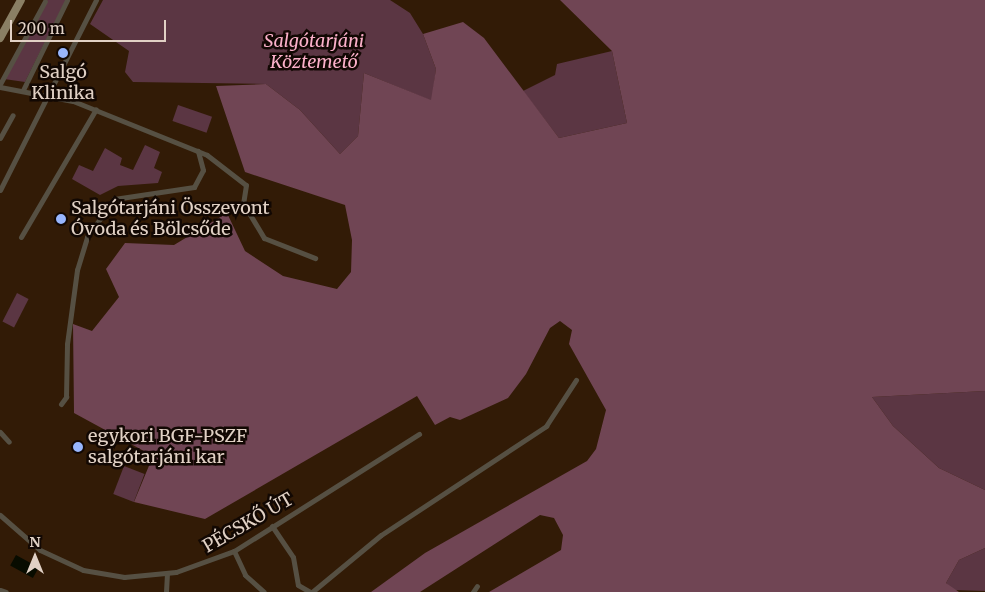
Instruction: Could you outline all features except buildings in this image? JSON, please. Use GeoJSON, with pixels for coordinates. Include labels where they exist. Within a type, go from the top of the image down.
{"type":"FeatureCollection","features":[{"type":"Feature","properties":{"kind":"main road"},"geometry":{"type":"LineString","coordinates":[[0,38],[20,0]]}},
{"type":"Feature","properties":{"kind":"street"},"geometry":{"type":"LineString","coordinates":[[23,90],[67,0]]}},
{"type":"Feature","properties":{"kind":"street"},"geometry":{"type":"LineString","coordinates":[[0,190],[96,0]]}},
{"type":"Feature","properties":{"kind":"street"},"geometry":{"type":"LineString","coordinates":[[45,1],[0,85],[48,94],[96,109],[198,150],[214,159],[246,186],[243,203],[264,238],[315,258]]}},
{"type":"Feature","properties":{"kind":"street"},"geometry":{"type":"LineString","coordinates":[[21,237],[96,109]]}},
{"type":"Feature","properties":{"kind":"street"},"geometry":{"type":"LineString","coordinates":[[0,138],[13,115]]}},
{"type":"Feature","properties":{"kind":"street"},"geometry":{"type":"LineString","coordinates":[[198,150],[203,170]]}},
{"type":"Feature","properties":{"kind":"street"},"geometry":{"type":"LineString","coordinates":[[61,404],[66,396],[67,344],[77,270],[87,237],[114,198],[188,190],[214,159]]}},
{"type":"Feature","properties":{"kind":"street"},"geometry":{"type":"LineString","coordinates":[[272,526],[293,557],[298,585],[311,592],[381,535],[546,426],[576,380]]}},
{"type":"Feature","properties":{"kind":"street"},"geometry":{"type":"LineString","coordinates":[[0,432],[9,442]]}},
{"type":"Feature","properties":{"kind":"street","name":"PÉCSKŐ ÚT"},"geometry":{"type":"LineString","coordinates":[[0,515],[40,550],[84,570],[114,576],[166,574],[234,551],[419,434]]}},
{"type":"Feature","properties":{"kind":"street"},"geometry":{"type":"LineString","coordinates":[[234,551],[245,574],[264,592]]}},
{"type":"Feature","properties":{"kind":"street"},"geometry":{"type":"LineString","coordinates":[[166,574],[166,592]]}},
{"type":"Feature","properties":{"kind":"street"},"geometry":{"type":"LineString","coordinates":[[473,592],[477,586]]}},
{"type":"Feature","properties":{"kind":"street"},"geometry":{"type":"LineString","coordinates":[[0,590],[6,592]]}},
{"type":"Feature","properties":{"kind":"green space"},"geometry":{"type":"Polygon","coordinates":[[[47,0],[66,0],[25,82],[4,79],[47,0]]]}},
{"type":"Feature","properties":{"kind":"green space","name":"Salgótarjáni Köztemető"},"geometry":{"type":"Polygon","coordinates":[[[103,0],[390,0],[410,13],[423,34],[436,69],[432,101],[364,73],[358,136],[340,154],[300,110],[266,84],[133,82],[125,72],[129,51],[90,24],[103,0]]]}},
{"type":"Feature","properties":{"kind":"green space"},"geometry":{"type":"Polygon","coordinates":[[[612,51],[627,123],[559,138],[523,91],[555,75],[557,64],[612,51]]]}},
{"type":"Feature","properties":{"kind":"green space"},"geometry":{"type":"Polygon","coordinates":[[[178,105],[212,117],[207,133],[172,121],[178,105]]]}},
{"type":"Feature","properties":{"kind":"green space"},"geometry":{"type":"Polygon","coordinates":[[[145,145],[160,152],[154,168],[162,172],[158,183],[118,186],[100,195],[72,179],[79,165],[93,171],[105,148],[122,158],[120,165],[133,170],[145,145]]]}},
{"type":"Feature","properties":{"kind":"green space"},"geometry":{"type":"Polygon","coordinates":[[[17,293],[29,299],[14,327],[2,322],[17,293]]]}},
{"type":"Feature","properties":{"kind":"green space"},"geometry":{"type":"Polygon","coordinates":[[[985,391],[985,490],[939,468],[893,426],[872,397],[985,391]]]}},
{"type":"Feature","properties":{"kind":"green space"},"geometry":{"type":"Polygon","coordinates":[[[124,466],[145,474],[134,502],[113,494],[124,466]]]}},
{"type":"Feature","properties":{"kind":"green space"},"geometry":{"type":"Polygon","coordinates":[[[985,548],[985,591],[953,590],[946,583],[959,560],[985,548]]]}},
{"type":"Feature","properties":{"kind":"shaded area"},"geometry":{"type":"Polygon","coordinates":[[[560,0],[985,0],[985,391],[872,397],[893,426],[939,468],[985,490],[985,548],[959,560],[946,583],[959,592],[489,592],[561,550],[563,535],[554,518],[540,515],[420,592],[371,592],[425,553],[587,461],[596,449],[606,410],[569,344],[572,330],[560,321],[550,328],[526,374],[508,398],[460,420],[450,417],[435,425],[417,396],[205,519],[134,502],[153,456],[74,413],[73,324],[92,331],[119,297],[106,269],[125,243],[174,245],[227,213],[245,251],[283,276],[337,289],[351,272],[352,240],[345,205],[245,172],[216,86],[266,84],[300,110],[340,154],[358,136],[364,73],[431,100],[436,69],[423,34],[463,22],[484,38],[559,138],[627,123],[612,51],[560,0]]]}},
{"type":"Feature","properties":{"kind":"shaded area"},"geometry":{"type":"Polygon","coordinates":[[[16,555],[39,568],[33,578],[10,565],[16,555]]]}},
{"type":"Feature","properties":{"kind":"place","name":"Salgó Klinika"},"geometry":{"type":"Point","coordinates":[63,53]}},
{"type":"Feature","properties":{"kind":"place","name":"Salgótarjáni Összevont Óvoda és Bölcsőde"},"geometry":{"type":"Point","coordinates":[61,219]}},
{"type":"Feature","properties":{"kind":"place","name":"egykori BGF-PSZF salgótarjáni kar"},"geometry":{"type":"Point","coordinates":[78,447]}}]}
